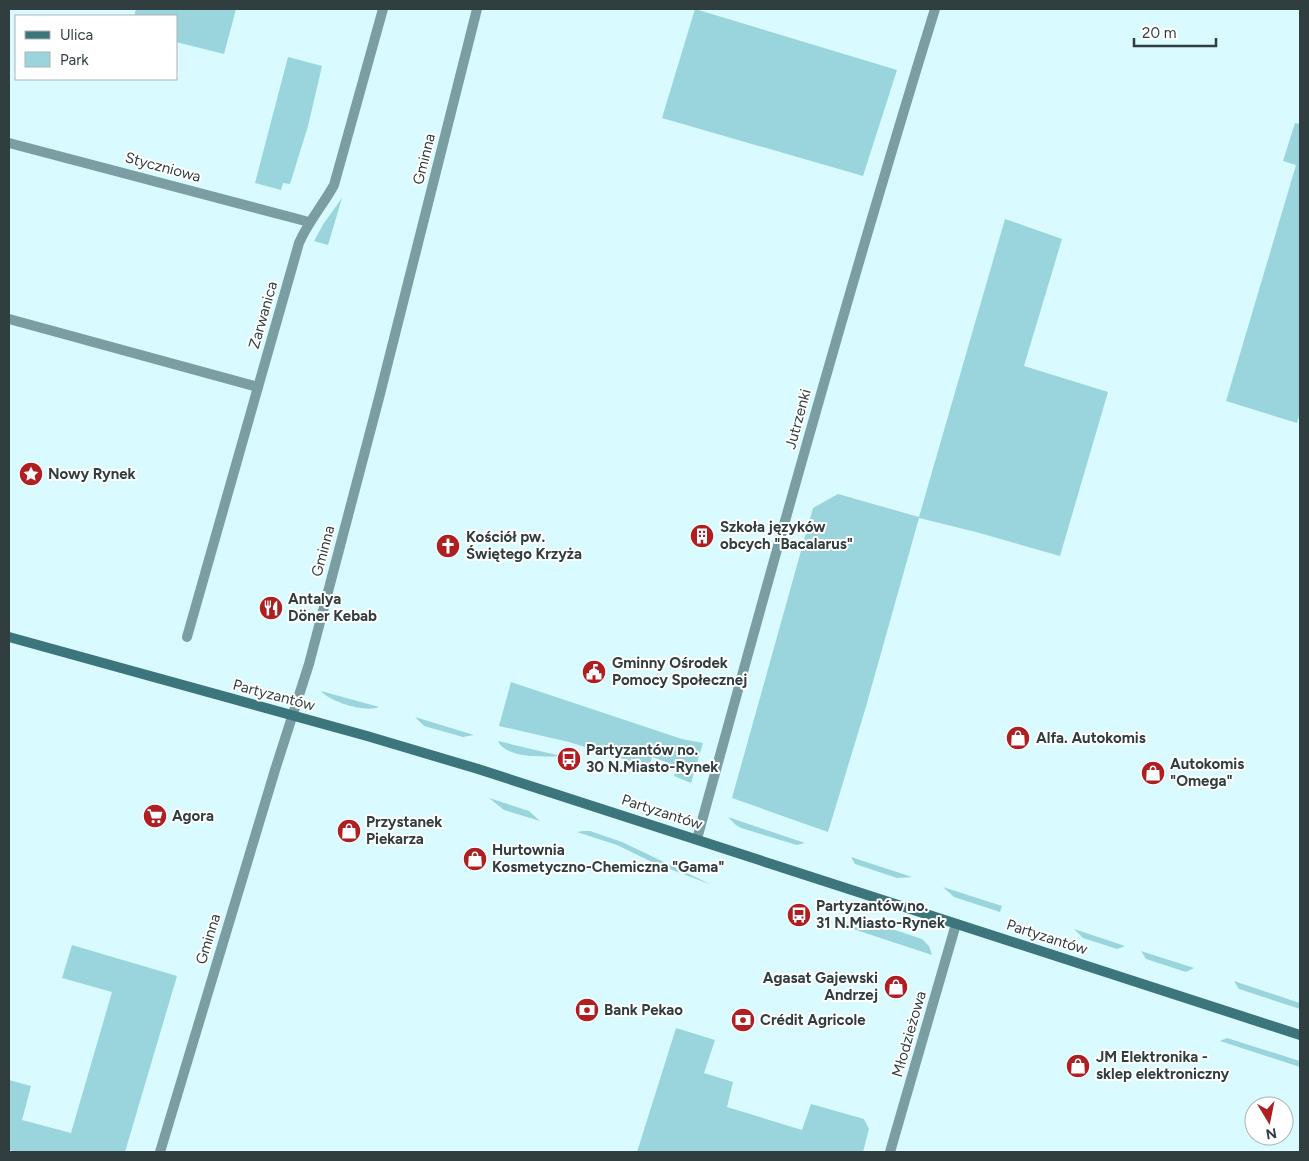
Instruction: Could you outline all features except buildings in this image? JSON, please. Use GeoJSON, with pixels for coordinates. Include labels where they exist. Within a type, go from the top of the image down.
{"type":"FeatureCollection","features":[{"type":"Feature","properties":{"kind":"main road","name":"Partyzantów"},"geometry":{"type":"LineString","coordinates":[[9,637],[478,769],[1300,1035]]}},
{"type":"Feature","properties":{"kind":"street","name":"Zarwanica"},"geometry":{"type":"LineString","coordinates":[[187,637],[299,243],[309,222],[328,197],[334,185],[383,9]]}},
{"type":"Feature","properties":{"kind":"street","name":"Gminna"},"geometry":{"type":"LineString","coordinates":[[160,1152],[309,664],[379,398],[477,9]]}},
{"type":"Feature","properties":{"kind":"street","name":"Jutrzenki"},"geometry":{"type":"LineString","coordinates":[[697,839],[807,440],[886,167],[935,9]]}},
{"type":"Feature","properties":{"kind":"street","name":"Styczniowa"},"geometry":{"type":"LineString","coordinates":[[9,143],[309,222]]}},
{"type":"Feature","properties":{"kind":"street"},"geometry":{"type":"LineString","coordinates":[[9,318],[258,387]]}},
{"type":"Feature","properties":{"kind":"street","name":"Młodzieżowa"},"geometry":{"type":"LineString","coordinates":[[890,1152],[956,924]]}},
{"type":"Feature","properties":{"kind":"green space"},"geometry":{"type":"Polygon","coordinates":[[[136,9],[236,9],[224,54],[178,42],[178,15],[134,15],[136,9]]]}},
{"type":"Feature","properties":{"kind":"green space"},"geometry":{"type":"Polygon","coordinates":[[[695,9],[897,70],[863,176],[662,118],[695,9]]]}},
{"type":"Feature","properties":{"kind":"green space"},"geometry":{"type":"Polygon","coordinates":[[[288,57],[322,66],[308,126],[290,184],[283,183],[281,190],[255,183],[288,57]]]}},
{"type":"Feature","properties":{"kind":"green space"},"geometry":{"type":"Polygon","coordinates":[[[1295,123],[1300,124],[1300,413],[1297,423],[1226,401],[1296,165],[1283,161],[1295,123]]]}},
{"type":"Feature","properties":{"kind":"green space"},"geometry":{"type":"Polygon","coordinates":[[[342,198],[328,245],[314,241],[324,223],[342,198]]]}},
{"type":"Feature","properties":{"kind":"green space"},"geometry":{"type":"Polygon","coordinates":[[[1005,219],[1062,239],[1024,366],[1108,392],[1060,556],[919,518],[865,710],[828,832],[732,798],[813,508],[838,494],[919,517],[1005,219]]]}},
{"type":"Feature","properties":{"kind":"green space"},"geometry":{"type":"Polygon","coordinates":[[[511,682],[682,739],[703,743],[691,783],[674,776],[677,766],[652,757],[649,767],[569,742],[499,726],[511,682]]]}},
{"type":"Feature","properties":{"kind":"green space"},"geometry":{"type":"Polygon","coordinates":[[[321,691],[379,707],[366,709],[348,705],[332,699],[321,691]]]}},
{"type":"Feature","properties":{"kind":"green space"},"geometry":{"type":"Polygon","coordinates":[[[415,717],[474,735],[463,737],[424,726],[415,717]]]}},
{"type":"Feature","properties":{"kind":"green space"},"geometry":{"type":"Polygon","coordinates":[[[498,741],[565,757],[538,757],[518,754],[503,747],[498,741]]]}},
{"type":"Feature","properties":{"kind":"green space"},"geometry":{"type":"Polygon","coordinates":[[[489,798],[529,811],[540,821],[504,810],[489,798]]]}},
{"type":"Feature","properties":{"kind":"green space"},"geometry":{"type":"Polygon","coordinates":[[[728,817],[805,843],[797,845],[741,828],[728,817]]]}},
{"type":"Feature","properties":{"kind":"green space"},"geometry":{"type":"Polygon","coordinates":[[[590,831],[622,842],[712,885],[654,863],[617,845],[577,832],[590,831]]]}},
{"type":"Feature","properties":{"kind":"green space"},"geometry":{"type":"Polygon","coordinates":[[[851,857],[912,877],[897,878],[855,864],[851,857]]]}},
{"type":"Feature","properties":{"kind":"green space"},"geometry":{"type":"Polygon","coordinates":[[[943,887],[1002,906],[1000,912],[954,897],[943,887]]]}},
{"type":"Feature","properties":{"kind":"green space"},"geometry":{"type":"Polygon","coordinates":[[[835,923],[883,926],[922,939],[929,946],[932,955],[835,923]]]}},
{"type":"Feature","properties":{"kind":"green space"},"geometry":{"type":"Polygon","coordinates":[[[1074,929],[1125,946],[1117,949],[1083,938],[1074,929]]]}},
{"type":"Feature","properties":{"kind":"green space"},"geometry":{"type":"Polygon","coordinates":[[[72,945],[177,976],[125,1152],[17,1152],[9,1150],[9,1080],[31,1086],[22,1120],[71,1133],[112,992],[62,978],[72,945]]]}},
{"type":"Feature","properties":{"kind":"green space"},"geometry":{"type":"Polygon","coordinates":[[[1141,951],[1194,968],[1186,972],[1146,959],[1141,951]]]}},
{"type":"Feature","properties":{"kind":"green space"},"geometry":{"type":"Polygon","coordinates":[[[1234,981],[1300,1003],[1300,1009],[1239,989],[1234,981]]]}},
{"type":"Feature","properties":{"kind":"green space"},"geometry":{"type":"Polygon","coordinates":[[[676,1028],[715,1040],[704,1073],[733,1082],[727,1107],[802,1130],[811,1104],[864,1119],[869,1129],[863,1152],[637,1152],[676,1028]]]}},
{"type":"Feature","properties":{"kind":"green space"},"geometry":{"type":"Polygon","coordinates":[[[1227,1038],[1300,1061],[1300,1067],[1220,1041],[1227,1038]]]}},
{"type":"Feature","properties":{"kind":"place","name":"Nowy Rynek"},"geometry":{"type":"Point","coordinates":[31,474]}},
{"type":"Feature","properties":{"kind":"place","name":"Szkoła języków obcych \"Bacalarus\""},"geometry":{"type":"Point","coordinates":[702,536]}},
{"type":"Feature","properties":{"kind":"place","name":"Kościół pw. Świętego Krzyża"},"geometry":{"type":"Point","coordinates":[448,546]}},
{"type":"Feature","properties":{"kind":"place","name":"Antalya Döner Kebab"},"geometry":{"type":"Point","coordinates":[271,608]}},
{"type":"Feature","properties":{"kind":"place","name":"Gminny Ośrodek Pomocy Społecznej"},"geometry":{"type":"Point","coordinates":[594,672]}},
{"type":"Feature","properties":{"kind":"place","name":"Alfa. Autokomis"},"geometry":{"type":"Point","coordinates":[1018,738]}},
{"type":"Feature","properties":{"kind":"place","name":"Partyzantów no. 30 N.Miasto-Rynek"},"geometry":{"type":"Point","coordinates":[569,759]}},
{"type":"Feature","properties":{"kind":"place","name":"Autokomis \"Omega\""},"geometry":{"type":"Point","coordinates":[1153,773]}},
{"type":"Feature","properties":{"kind":"place","name":"Agora"},"geometry":{"type":"Point","coordinates":[155,816]}},
{"type":"Feature","properties":{"kind":"place","name":"Przystanek Piekarza"},"geometry":{"type":"Point","coordinates":[349,831]}},
{"type":"Feature","properties":{"kind":"place","name":"Hurtownia Kosmetyczno-Chemiczna \"Gama\""},"geometry":{"type":"Point","coordinates":[475,859]}},
{"type":"Feature","properties":{"kind":"place","name":"Partyzantów no. 31 N.Miasto-Rynek"},"geometry":{"type":"Point","coordinates":[799,915]}},
{"type":"Feature","properties":{"kind":"place","name":"Agasat Gajewski Andrzej"},"geometry":{"type":"Point","coordinates":[896,987]}},
{"type":"Feature","properties":{"kind":"place","name":"Bank Pekao"},"geometry":{"type":"Point","coordinates":[587,1010]}},
{"type":"Feature","properties":{"kind":"place","name":"Crédit Agricole"},"geometry":{"type":"Point","coordinates":[743,1020]}},
{"type":"Feature","properties":{"kind":"place","name":"JM Elektronika - sklep elektroniczny"},"geometry":{"type":"Point","coordinates":[1078,1066]}}]}
